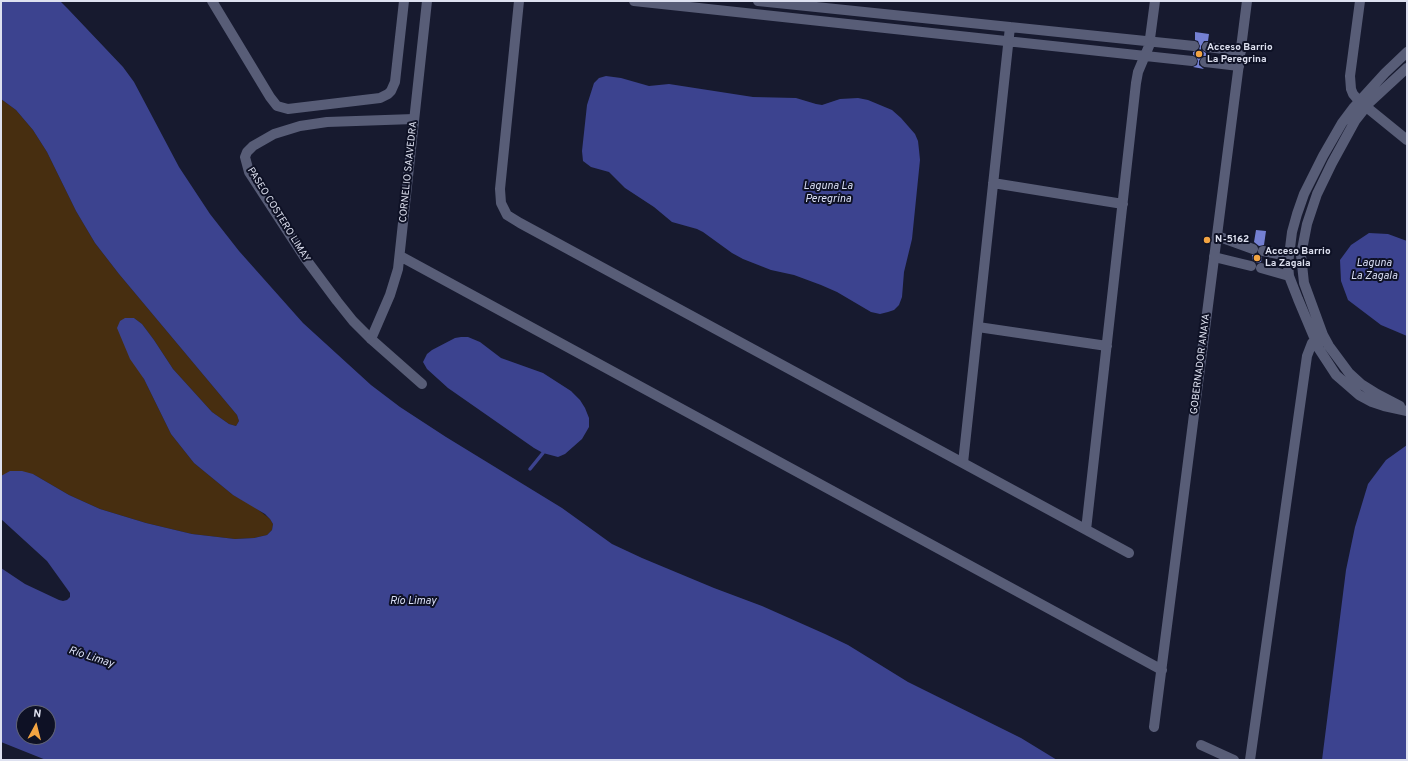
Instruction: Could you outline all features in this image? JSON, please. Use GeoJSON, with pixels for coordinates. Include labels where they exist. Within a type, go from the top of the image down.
{"type":"FeatureCollection","features":[{"type":"Feature","properties":{"kind":"street"},"geometry":{"type":"LineString","coordinates":[[212,1],[270,97],[277,106],[288,109],[380,98],[388,94],[395,82],[404,1]]}},
{"type":"Feature","properties":{"kind":"street","name":"CORNELIO SAAVEDRA"},"geometry":{"type":"LineString","coordinates":[[371,339],[395,281],[400,256],[427,1]]}},
{"type":"Feature","properties":{"kind":"street"},"geometry":{"type":"LineString","coordinates":[[519,1],[500,189],[501,203],[507,215],[1129,553]]}},
{"type":"Feature","properties":{"kind":"street"},"geometry":{"type":"LineString","coordinates":[[634,1],[1192,61]]}},
{"type":"Feature","properties":{"kind":"street"},"geometry":{"type":"LineString","coordinates":[[758,1],[843,5],[1010,27],[1194,46]]}},
{"type":"Feature","properties":{"kind":"street"},"geometry":{"type":"LineString","coordinates":[[1086,530],[1137,78],[1150,42],[1155,1]]}},
{"type":"Feature","properties":{"kind":"street","name":"GOBERNADOR ANAYA"},"geometry":{"type":"LineString","coordinates":[[1154,727],[1247,1]]}},
{"type":"Feature","properties":{"kind":"street"},"geometry":{"type":"LineString","coordinates":[[1360,1],[1350,83],[1353,94],[1362,104],[1407,140]]}},
{"type":"Feature","properties":{"kind":"street"},"geometry":{"type":"LineString","coordinates":[[822,21],[823,4]]}},
{"type":"Feature","properties":{"kind":"street"},"geometry":{"type":"LineString","coordinates":[[841,23],[843,5]]}},
{"type":"Feature","properties":{"kind":"street"},"geometry":{"type":"LineString","coordinates":[[963,463],[1010,27]]}},
{"type":"Feature","properties":{"kind":"street"},"geometry":{"type":"LineString","coordinates":[[1207,47],[1241,51]]}},
{"type":"Feature","properties":{"kind":"street"},"geometry":{"type":"LineString","coordinates":[[1407,52],[1336,133],[1307,188],[1297,214],[1288,256],[1289,276],[1319,337],[1349,373],[1361,384],[1407,410]]}},
{"type":"Feature","properties":{"kind":"street"},"geometry":{"type":"LineString","coordinates":[[1205,62],[1239,66]]}},
{"type":"Feature","properties":{"kind":"street"},"geometry":{"type":"LineString","coordinates":[[1319,337],[1304,283],[1301,255],[1303,241],[1312,208],[1324,178],[1355,121],[1362,104],[1407,68]]}},
{"type":"Feature","properties":{"kind":"street","name":"PASEO COSTERO LIMAY"},"geometry":{"type":"LineString","coordinates":[[414,119],[327,122],[300,126],[274,134],[253,146],[245,156],[249,172],[305,258],[337,301],[353,321],[371,339],[422,384]]}},
{"type":"Feature","properties":{"kind":"street"},"geometry":{"type":"LineString","coordinates":[[993,183],[1123,204]]}},
{"type":"Feature","properties":{"kind":"street"},"geometry":{"type":"LineString","coordinates":[[1217,236],[1258,250],[1288,256]]}},
{"type":"Feature","properties":{"kind":"street"},"geometry":{"type":"LineString","coordinates":[[400,256],[1162,670]]}},
{"type":"Feature","properties":{"kind":"street"},"geometry":{"type":"LineString","coordinates":[[1214,258],[1289,276]]}},
{"type":"Feature","properties":{"kind":"street"},"geometry":{"type":"LineString","coordinates":[[978,327],[1107,346]]}},
{"type":"Feature","properties":{"kind":"street"},"geometry":{"type":"LineString","coordinates":[[1250,760],[1307,356],[1310,347],[1319,337]]}},
{"type":"Feature","properties":{"kind":"street"},"geometry":{"type":"LineString","coordinates":[[1201,745],[1234,760]]}},
{"type":"Feature","properties":{"kind":"shaded area"},"geometry":{"type":"Polygon","coordinates":[[[1,99],[16,110],[33,130],[47,152],[76,211],[95,243],[119,274],[237,415],[239,421],[236,426],[229,424],[212,412],[173,369],[142,324],[134,318],[125,318],[144,379],[171,434],[194,463],[233,495],[252,505],[270,519],[273,524],[272,530],[267,535],[254,538],[235,539],[192,534],[146,523],[100,509],[69,495],[33,474],[1,476],[1,99]]]}},
{"type":"Feature","properties":{"kind":"water","name":"Río Limay"},"geometry":{"type":"Polygon","coordinates":[[[1,1],[60,1],[123,67],[134,82],[179,167],[210,214],[239,251],[303,323],[371,385],[400,407],[446,437],[562,508],[612,544],[714,588],[762,606],[848,645],[908,682],[1021,738],[1057,760],[46,760],[1,742],[1,568],[25,584],[59,600],[67,600],[70,597],[70,593],[47,561],[1,519],[1,476],[10,471],[22,471],[33,474],[69,495],[100,509],[146,523],[192,534],[235,539],[254,538],[267,535],[272,530],[273,524],[265,514],[233,495],[194,463],[171,434],[144,379],[130,359],[117,328],[120,321],[125,318],[134,318],[142,324],[173,369],[212,412],[229,424],[236,426],[239,421],[237,415],[119,274],[95,243],[76,211],[47,152],[33,130],[16,110],[1,99],[1,1]]]}},
{"type":"Feature","properties":{"kind":"water","name":"Laguna La Peregrina"},"geometry":{"type":"Polygon","coordinates":[[[606,76],[621,78],[649,86],[669,84],[753,97],[796,98],[822,105],[840,99],[858,98],[868,100],[892,110],[915,134],[918,141],[920,160],[912,239],[904,272],[902,297],[899,305],[894,310],[880,314],[871,312],[837,292],[821,285],[794,275],[771,270],[743,259],[703,232],[672,222],[654,207],[625,188],[609,172],[591,167],[583,161],[582,151],[587,105],[594,83],[599,78],[606,76]]]}},
{"type":"Feature","properties":{"kind":"water","name":"Laguna La Zagala"},"geometry":{"type":"Polygon","coordinates":[[[1369,233],[1388,234],[1407,241],[1407,336],[1381,325],[1348,300],[1341,281],[1340,260],[1351,245],[1369,233]]]}},
{"type":"Feature","properties":{"kind":"water"},"geometry":{"type":"Polygon","coordinates":[[[468,337],[480,342],[501,358],[543,373],[571,391],[580,400],[589,418],[589,427],[582,439],[565,454],[558,457],[543,453],[448,388],[427,369],[423,362],[427,354],[432,350],[455,338],[468,337]]]}},
{"type":"Feature","properties":{"kind":"water"},"geometry":{"type":"Polygon","coordinates":[[[1407,445],[1407,760],[1322,760],[1346,570],[1355,527],[1368,484],[1386,460],[1407,445]]]}},
{"type":"Feature","properties":{"kind":"building"},"geometry":{"type":"Polygon","coordinates":[[[1195,32],[1209,34],[1208,41],[1204,41],[1201,46],[1201,50],[1206,53],[1206,56],[1202,56],[1199,61],[1199,65],[1204,69],[1193,67],[1197,65],[1198,61],[1196,56],[1193,55],[1193,52],[1199,50],[1200,46],[1198,41],[1195,40],[1195,32]]]}},
{"type":"Feature","properties":{"kind":"building"},"geometry":{"type":"Polygon","coordinates":[[[1256,230],[1266,231],[1264,245],[1259,246],[1254,242],[1256,230]]]}},
{"type":"Feature","properties":{"kind":"building"},"geometry":{"type":"Polygon","coordinates":[[[1257,254],[1262,257],[1261,262],[1257,263],[1252,259],[1252,255],[1257,254]]]}},
{"type":"Feature","properties":{"kind":"waterway"},"geometry":{"type":"LineString","coordinates":[[530,469],[543,453]]}},
{"type":"Feature","properties":{"kind":"place","name":"Acceso Barrio La Peregrina"},"geometry":{"type":"Point","coordinates":[1199,54]}},
{"type":"Feature","properties":{"kind":"place","name":"N-5162"},"geometry":{"type":"Point","coordinates":[1207,240]}},
{"type":"Feature","properties":{"kind":"place","name":"Acceso Barrio La Zagala"},"geometry":{"type":"Point","coordinates":[1257,258]}}]}
